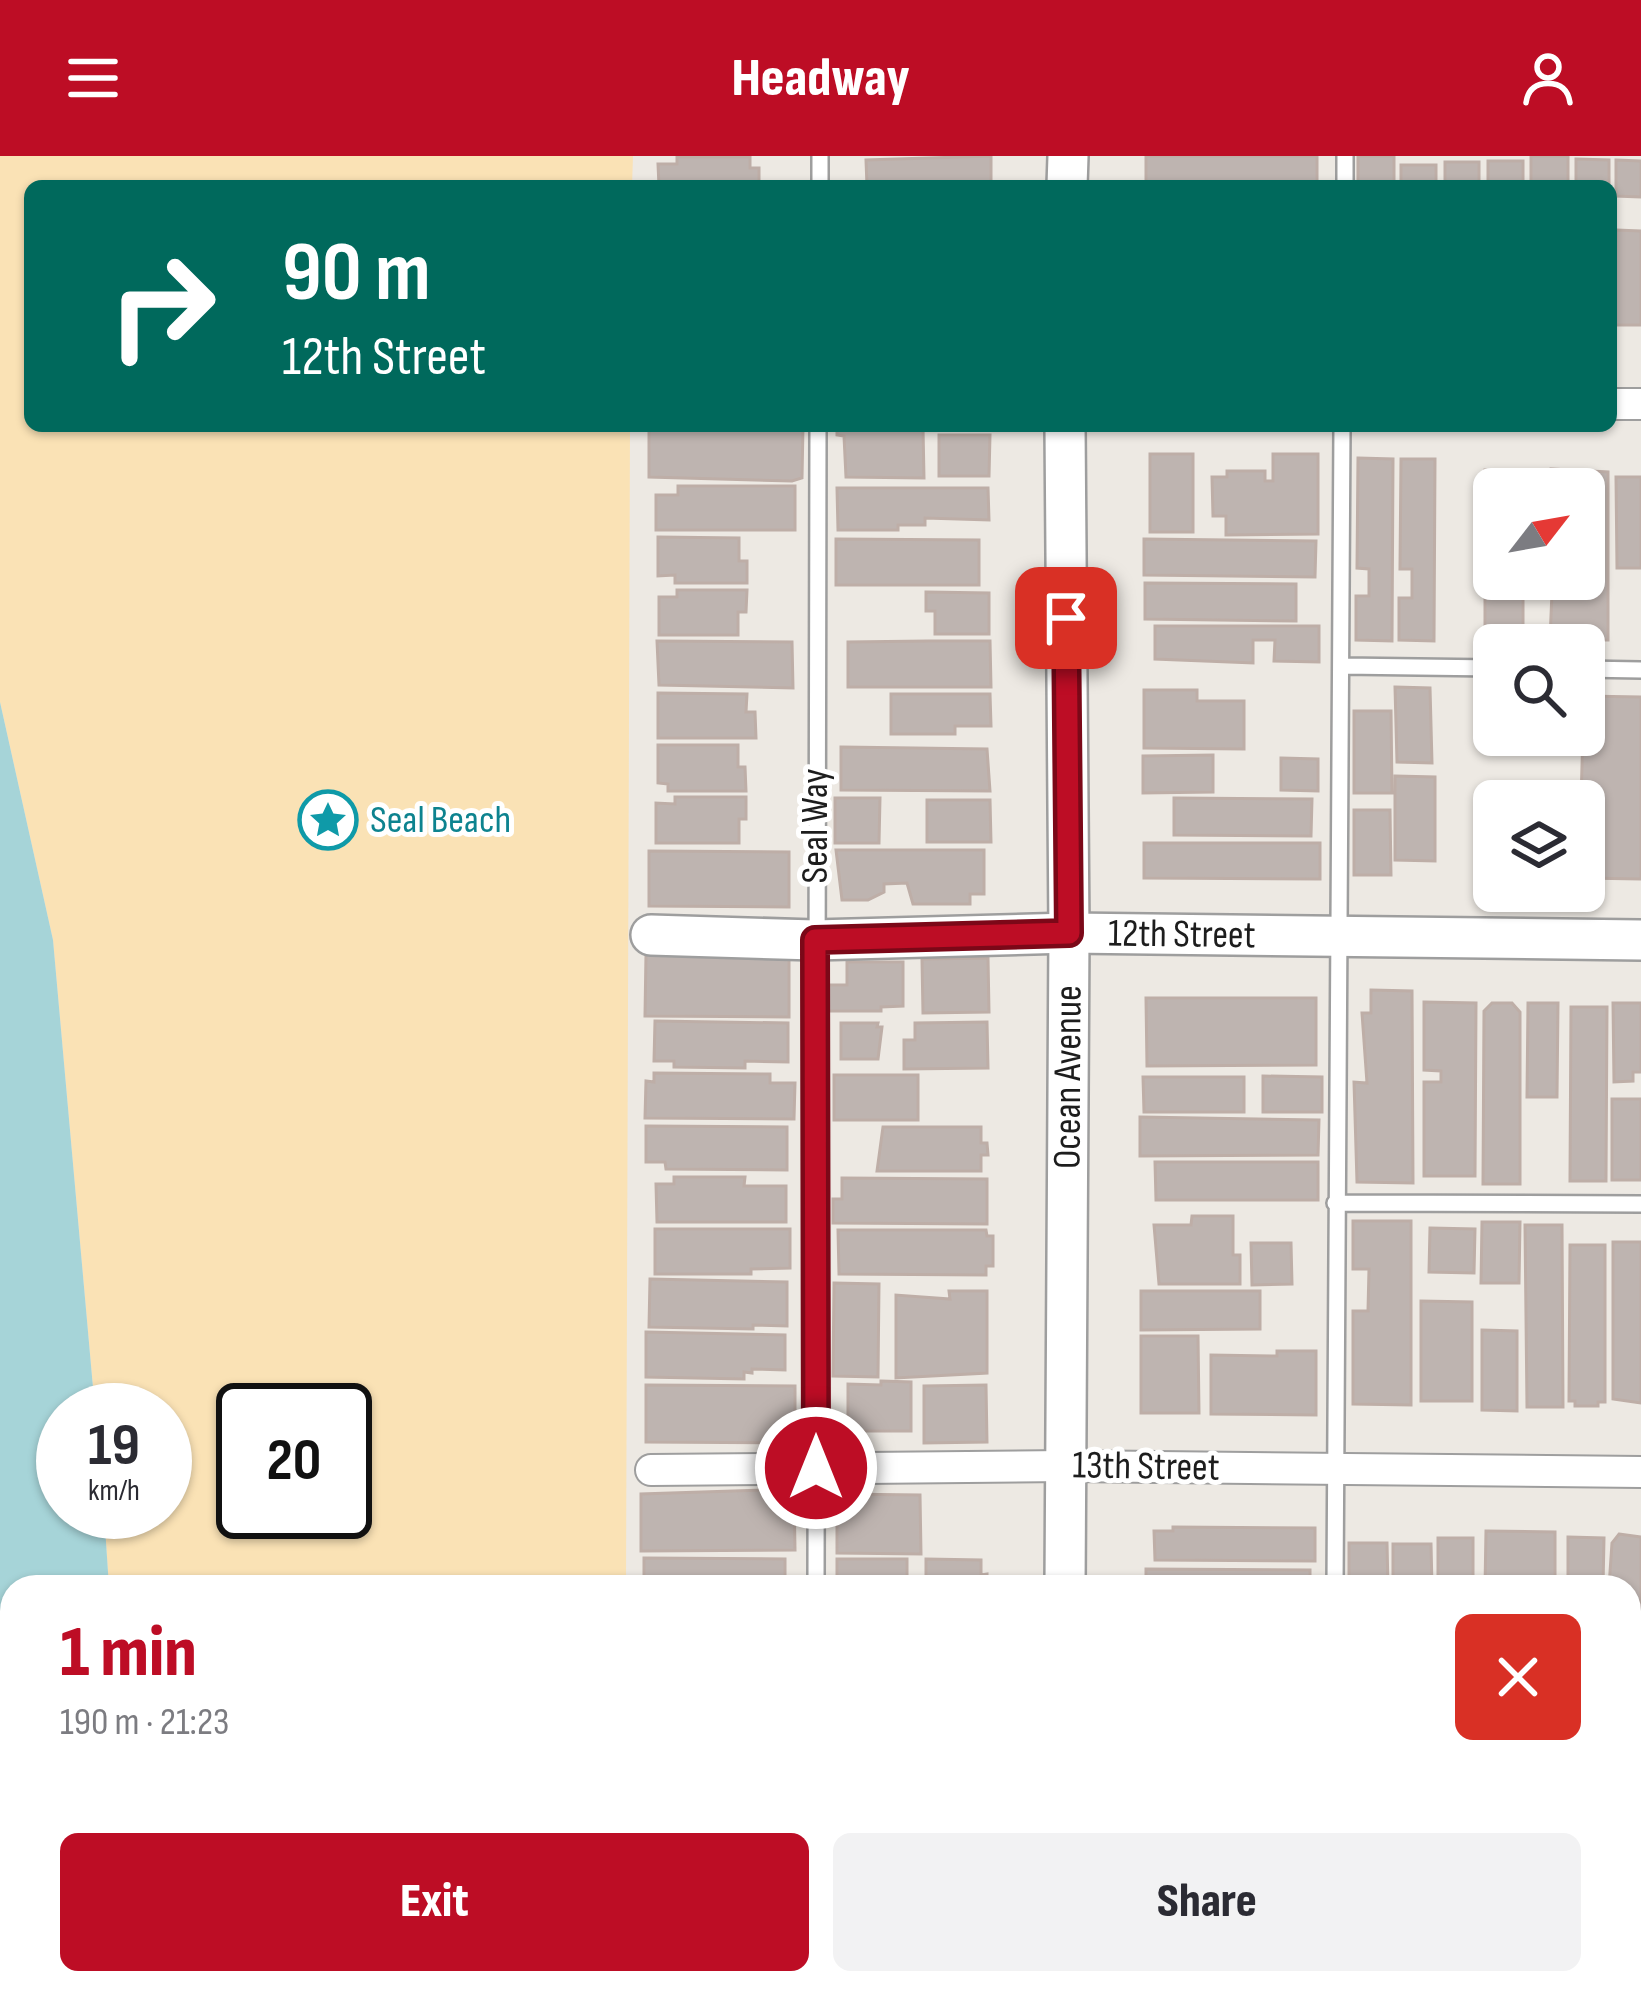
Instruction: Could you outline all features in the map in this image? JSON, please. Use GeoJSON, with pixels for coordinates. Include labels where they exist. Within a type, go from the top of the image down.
{"type":"FeatureCollection","features":[{"type":"Feature","properties":{"kind":"street","name":"Ocean Avenue"},"geometry":{"type":"LineString","coordinates":[[1065,432],[1069,933],[1065,1575]]}},
{"type":"Feature","properties":{"kind":"street","name":"12th Street"},"geometry":{"type":"LineString","coordinates":[[651,935],[815,940],[1069,933],[1641,940]]}},
{"type":"Feature","properties":{"kind":"street","name":"13th Street"},"geometry":{"type":"LineString","coordinates":[[651,1470],[1066,1466],[1641,1472]]}},
{"type":"Feature","properties":{"kind":"lane","name":"Seal Way"},"geometry":{"type":"LineString","coordinates":[[816,1575],[818,432]]}},
{"type":"Feature","properties":{"kind":"lane"},"geometry":{"type":"LineString","coordinates":[[1335,1575],[1342,432]]}},
{"type":"Feature","properties":{"kind":"lane"},"geometry":{"type":"LineString","coordinates":[[1343,666],[1473,668]]}},
{"type":"Feature","properties":{"kind":"lane"},"geometry":{"type":"LineString","coordinates":[[1605,669],[1641,670]]}},
{"type":"Feature","properties":{"kind":"lane"},"geometry":{"type":"LineString","coordinates":[[1335,1202],[1641,1204]]}},
{"type":"Feature","properties":{"kind":"sand","name":"Seal Beach"},"geometry":{"type":"Polygon","coordinates":[[[0,156],[633,156],[632,180],[24,180],[24,432],[630,432],[626,1575],[108,1575],[106,1539],[192,1539],[192,1383],[93,1383],[53,940],[0,702],[0,156]]]}},
{"type":"Feature","properties":{"kind":"water"},"geometry":{"type":"Polygon","coordinates":[[[0,702],[53,940],[93,1383],[36,1383],[36,1539],[106,1539],[108,1575],[0,1575],[0,702]]]}},
{"type":"Feature","properties":{"kind":"building"},"geometry":{"type":"Polygon","coordinates":[[[991,156],[991,180],[867,180],[866,160],[991,156]]]}},
{"type":"Feature","properties":{"kind":"building"},"geometry":{"type":"Polygon","coordinates":[[[1146,156],[1317,156],[1317,180],[1146,180],[1146,156]]]}},
{"type":"Feature","properties":{"kind":"building"},"geometry":{"type":"Polygon","coordinates":[[[1358,156],[1394,156],[1394,180],[1358,180],[1358,156]]]}},
{"type":"Feature","properties":{"kind":"building"},"geometry":{"type":"Polygon","coordinates":[[[1531,156],[1568,156],[1568,180],[1531,180],[1531,156]]]}},
{"type":"Feature","properties":{"kind":"building"},"geometry":{"type":"Polygon","coordinates":[[[677,157],[750,157],[750,168],[759,168],[759,180],[659,180],[658,164],[677,164],[677,157]]]}},
{"type":"Feature","properties":{"kind":"building"},"geometry":{"type":"Polygon","coordinates":[[[1576,159],[1609,160],[1609,180],[1576,180],[1576,159]]]}},
{"type":"Feature","properties":{"kind":"building"},"geometry":{"type":"Polygon","coordinates":[[[1616,160],[1641,161],[1641,197],[1617,196],[1616,160]]]}},
{"type":"Feature","properties":{"kind":"building"},"geometry":{"type":"Polygon","coordinates":[[[1488,161],[1523,161],[1523,180],[1488,180],[1488,161]]]}},
{"type":"Feature","properties":{"kind":"building"},"geometry":{"type":"Polygon","coordinates":[[[1445,162],[1479,162],[1479,180],[1445,180],[1445,162]]]}},
{"type":"Feature","properties":{"kind":"building"},"geometry":{"type":"Polygon","coordinates":[[[1401,165],[1436,165],[1436,180],[1401,180],[1401,165]]]}},
{"type":"Feature","properties":{"kind":"building"},"geometry":{"type":"Polygon","coordinates":[[[1617,230],[1641,231],[1641,325],[1617,325],[1617,230]]]}},
{"type":"Feature","properties":{"kind":"building"},"geometry":{"type":"Polygon","coordinates":[[[649,432],[803,432],[802,478],[792,481],[649,477],[649,432]]]}},
{"type":"Feature","properties":{"kind":"building"},"geometry":{"type":"Polygon","coordinates":[[[923,432],[924,478],[846,477],[844,436],[837,435],[923,432]]]}},
{"type":"Feature","properties":{"kind":"building"},"geometry":{"type":"Polygon","coordinates":[[[939,435],[990,435],[989,476],[939,476],[939,435]]]}},
{"type":"Feature","properties":{"kind":"building"},"geometry":{"type":"Polygon","coordinates":[[[1150,454],[1193,454],[1193,532],[1150,532],[1150,454]]]}},
{"type":"Feature","properties":{"kind":"building"},"geometry":{"type":"Polygon","coordinates":[[[1273,454],[1318,454],[1318,534],[1226,535],[1226,516],[1213,516],[1212,477],[1227,477],[1227,471],[1265,471],[1265,481],[1273,481],[1273,454]]]}},
{"type":"Feature","properties":{"kind":"building"},"geometry":{"type":"Polygon","coordinates":[[[1358,458],[1393,459],[1392,641],[1356,640],[1356,596],[1369,596],[1369,569],[1357,568],[1358,458]]]}},
{"type":"Feature","properties":{"kind":"building"},"geometry":{"type":"Polygon","coordinates":[[[1401,459],[1435,459],[1434,641],[1399,640],[1399,598],[1412,598],[1412,569],[1400,569],[1401,459]]]}},
{"type":"Feature","properties":{"kind":"building"},"geometry":{"type":"Polygon","coordinates":[[[1608,472],[1608,640],[1605,624],[1551,624],[1552,600],[1605,600],[1608,472]]]}},
{"type":"Feature","properties":{"kind":"building"},"geometry":{"type":"Polygon","coordinates":[[[1616,477],[1641,477],[1641,568],[1617,568],[1616,477]]]}},
{"type":"Feature","properties":{"kind":"building"},"geometry":{"type":"Polygon","coordinates":[[[678,486],[795,486],[795,530],[656,530],[656,495],[678,495],[678,486]]]}},
{"type":"Feature","properties":{"kind":"building"},"geometry":{"type":"Polygon","coordinates":[[[837,488],[988,488],[989,520],[925,518],[925,525],[898,525],[898,530],[838,530],[837,488]]]}},
{"type":"Feature","properties":{"kind":"building"},"geometry":{"type":"Polygon","coordinates":[[[658,537],[739,538],[739,561],[747,561],[747,583],[675,583],[675,575],[658,576],[658,537]]]}},
{"type":"Feature","properties":{"kind":"building"},"geometry":{"type":"Polygon","coordinates":[[[836,539],[979,540],[979,585],[836,585],[836,539]]]}},
{"type":"Feature","properties":{"kind":"building"},"geometry":{"type":"Polygon","coordinates":[[[1144,539],[1316,541],[1315,577],[1144,575],[1144,539]]]}},
{"type":"Feature","properties":{"kind":"building"},"geometry":{"type":"Polygon","coordinates":[[[1145,583],[1296,584],[1296,621],[1145,619],[1145,583]]]}},
{"type":"Feature","properties":{"kind":"building"},"geometry":{"type":"Polygon","coordinates":[[[677,590],[747,590],[746,612],[738,612],[738,635],[659,635],[659,597],[677,597],[677,590]]]}},
{"type":"Feature","properties":{"kind":"building"},"geometry":{"type":"Polygon","coordinates":[[[926,592],[989,593],[989,634],[935,634],[935,611],[926,611],[926,592]]]}},
{"type":"Feature","properties":{"kind":"building"},"geometry":{"type":"Polygon","coordinates":[[[1485,600],[1523,600],[1523,624],[1485,624],[1485,600]]]}},
{"type":"Feature","properties":{"kind":"building"},"geometry":{"type":"Polygon","coordinates":[[[1155,626],[1319,626],[1319,662],[1274,661],[1275,640],[1253,640],[1253,663],[1155,659],[1155,626]]]}},
{"type":"Feature","properties":{"kind":"building"},"geometry":{"type":"Polygon","coordinates":[[[657,641],[792,642],[793,688],[659,685],[657,641]]]}},
{"type":"Feature","properties":{"kind":"building"},"geometry":{"type":"Polygon","coordinates":[[[990,641],[991,687],[848,687],[848,642],[990,641]]]}},
{"type":"Feature","properties":{"kind":"building"},"geometry":{"type":"Polygon","coordinates":[[[1395,687],[1430,688],[1432,763],[1397,762],[1395,687]]]}},
{"type":"Feature","properties":{"kind":"building"},"geometry":{"type":"Polygon","coordinates":[[[1144,690],[1197,690],[1197,701],[1244,701],[1244,749],[1144,748],[1144,690]]]}},
{"type":"Feature","properties":{"kind":"building"},"geometry":{"type":"Polygon","coordinates":[[[658,693],[747,694],[746,712],[755,712],[756,738],[658,738],[658,693]]]}},
{"type":"Feature","properties":{"kind":"building"},"geometry":{"type":"Polygon","coordinates":[[[891,694],[990,694],[991,726],[955,726],[955,734],[891,734],[891,694]]]}},
{"type":"Feature","properties":{"kind":"building"},"geometry":{"type":"Polygon","coordinates":[[[1605,696],[1641,697],[1641,879],[1605,878],[1605,780],[1582,780],[1582,756],[1605,756],[1605,696]]]}},
{"type":"Feature","properties":{"kind":"building"},"geometry":{"type":"Polygon","coordinates":[[[1354,711],[1391,711],[1392,793],[1354,793],[1354,711]]]}},
{"type":"Feature","properties":{"kind":"building"},"geometry":{"type":"Polygon","coordinates":[[[658,745],[738,745],[738,767],[745,767],[746,791],[668,791],[668,784],[658,783],[658,745]]]}},
{"type":"Feature","properties":{"kind":"building"},"geometry":{"type":"Polygon","coordinates":[[[841,747],[987,749],[990,791],[841,790],[841,747]]]}},
{"type":"Feature","properties":{"kind":"building"},"geometry":{"type":"Polygon","coordinates":[[[1213,755],[1213,792],[1143,793],[1143,756],[1213,755]]]}},
{"type":"Feature","properties":{"kind":"building"},"geometry":{"type":"Polygon","coordinates":[[[1281,758],[1318,759],[1318,791],[1281,790],[1281,758]]]}},
{"type":"Feature","properties":{"kind":"building"},"geometry":{"type":"Polygon","coordinates":[[[1395,776],[1435,777],[1435,861],[1395,860],[1395,776]]]}},
{"type":"Feature","properties":{"kind":"building"},"geometry":{"type":"Polygon","coordinates":[[[675,797],[746,797],[746,819],[739,819],[739,843],[656,843],[656,803],[675,804],[675,797]]]}},
{"type":"Feature","properties":{"kind":"building"},"geometry":{"type":"Polygon","coordinates":[[[835,798],[880,798],[879,843],[835,843],[835,798]]]}},
{"type":"Feature","properties":{"kind":"building"},"geometry":{"type":"Polygon","coordinates":[[[1174,798],[1312,799],[1311,836],[1174,835],[1174,798]]]}},
{"type":"Feature","properties":{"kind":"building"},"geometry":{"type":"Polygon","coordinates":[[[927,800],[990,800],[991,842],[927,842],[927,800]]]}},
{"type":"Feature","properties":{"kind":"building"},"geometry":{"type":"Polygon","coordinates":[[[1354,810],[1390,810],[1391,875],[1354,875],[1354,810]]]}},
{"type":"Feature","properties":{"kind":"building"},"geometry":{"type":"Polygon","coordinates":[[[1144,843],[1320,843],[1320,879],[1144,878],[1144,843]]]}},
{"type":"Feature","properties":{"kind":"building"},"geometry":{"type":"Polygon","coordinates":[[[836,850],[984,850],[984,894],[970,894],[970,904],[913,904],[907,883],[884,884],[884,892],[868,900],[842,900],[836,850]]]}},
{"type":"Feature","properties":{"kind":"building"},"geometry":{"type":"Polygon","coordinates":[[[649,851],[789,852],[789,907],[649,906],[649,851]]]}},
{"type":"Feature","properties":{"kind":"building"},"geometry":{"type":"Polygon","coordinates":[[[646,954],[789,954],[789,1017],[645,1016],[646,954]]]}},
{"type":"Feature","properties":{"kind":"building"},"geometry":{"type":"Polygon","coordinates":[[[988,958],[989,1012],[923,1013],[922,959],[988,958]]]}},
{"type":"Feature","properties":{"kind":"building"},"geometry":{"type":"Polygon","coordinates":[[[847,962],[903,962],[903,1006],[828,1011],[828,985],[847,985],[847,962]]]}},
{"type":"Feature","properties":{"kind":"building"},"geometry":{"type":"Polygon","coordinates":[[[1371,990],[1412,991],[1413,1183],[1357,1182],[1354,1082],[1367,1083],[1362,1013],[1371,1013],[1371,990]]]}},
{"type":"Feature","properties":{"kind":"building"},"geometry":{"type":"Polygon","coordinates":[[[1146,998],[1316,998],[1316,1065],[1147,1066],[1146,998]]]}},
{"type":"Feature","properties":{"kind":"building"},"geometry":{"type":"Polygon","coordinates":[[[1424,1002],[1476,1003],[1475,1176],[1424,1176],[1424,1082],[1441,1082],[1441,1071],[1424,1070],[1424,1002]]]}},
{"type":"Feature","properties":{"kind":"building"},"geometry":{"type":"Polygon","coordinates":[[[1492,1003],[1512,1003],[1520,1012],[1520,1184],[1483,1184],[1484,1011],[1492,1003]]]}},
{"type":"Feature","properties":{"kind":"building"},"geometry":{"type":"Polygon","coordinates":[[[1528,1003],[1558,1003],[1557,1097],[1527,1097],[1528,1003]]]}},
{"type":"Feature","properties":{"kind":"building"},"geometry":{"type":"Polygon","coordinates":[[[1613,1003],[1641,1003],[1641,1072],[1633,1072],[1633,1081],[1614,1082],[1613,1003]]]}},
{"type":"Feature","properties":{"kind":"building"},"geometry":{"type":"Polygon","coordinates":[[[1571,1007],[1607,1007],[1606,1181],[1570,1181],[1571,1007]]]}},
{"type":"Feature","properties":{"kind":"building"},"geometry":{"type":"Polygon","coordinates":[[[655,1021],[788,1023],[788,1062],[745,1061],[745,1068],[674,1067],[674,1061],[654,1061],[655,1021]]]}},
{"type":"Feature","properties":{"kind":"building"},"geometry":{"type":"Polygon","coordinates":[[[987,1022],[988,1068],[904,1069],[904,1040],[915,1040],[915,1023],[987,1022]]]}},
{"type":"Feature","properties":{"kind":"building"},"geometry":{"type":"Polygon","coordinates":[[[841,1023],[878,1023],[882,1027],[878,1059],[841,1059],[841,1023]]]}},
{"type":"Feature","properties":{"kind":"building"},"geometry":{"type":"Polygon","coordinates":[[[654,1073],[770,1074],[770,1083],[795,1083],[794,1119],[645,1118],[646,1081],[654,1082],[654,1073]]]}},
{"type":"Feature","properties":{"kind":"building"},"geometry":{"type":"Polygon","coordinates":[[[834,1075],[918,1075],[918,1120],[834,1120],[834,1075]]]}},
{"type":"Feature","properties":{"kind":"building"},"geometry":{"type":"Polygon","coordinates":[[[1263,1076],[1322,1077],[1322,1112],[1263,1112],[1263,1076]]]}},
{"type":"Feature","properties":{"kind":"building"},"geometry":{"type":"Polygon","coordinates":[[[1143,1077],[1244,1077],[1244,1112],[1144,1112],[1143,1077]]]}},
{"type":"Feature","properties":{"kind":"building"},"geometry":{"type":"Polygon","coordinates":[[[1612,1099],[1641,1099],[1641,1180],[1612,1180],[1612,1099]]]}},
{"type":"Feature","properties":{"kind":"building"},"geometry":{"type":"Polygon","coordinates":[[[1140,1117],[1319,1120],[1318,1155],[1140,1156],[1140,1117]]]}},
{"type":"Feature","properties":{"kind":"building"},"geometry":{"type":"Polygon","coordinates":[[[646,1126],[787,1127],[787,1170],[666,1169],[665,1162],[646,1162],[646,1126]]]}},
{"type":"Feature","properties":{"kind":"building"},"geometry":{"type":"Polygon","coordinates":[[[883,1127],[981,1127],[981,1143],[987,1143],[988,1155],[981,1155],[981,1171],[877,1171],[883,1127]]]}},
{"type":"Feature","properties":{"kind":"building"},"geometry":{"type":"Polygon","coordinates":[[[1155,1162],[1318,1162],[1318,1200],[1156,1200],[1155,1162]]]}},
{"type":"Feature","properties":{"kind":"building"},"geometry":{"type":"Polygon","coordinates":[[[674,1177],[745,1177],[744,1186],[786,1186],[786,1222],[657,1222],[656,1184],[674,1184],[674,1177]]]}},
{"type":"Feature","properties":{"kind":"building"},"geometry":{"type":"Polygon","coordinates":[[[842,1178],[987,1179],[987,1224],[833,1223],[833,1199],[842,1199],[842,1178]]]}},
{"type":"Feature","properties":{"kind":"building"},"geometry":{"type":"Polygon","coordinates":[[[1192,1216],[1233,1216],[1233,1255],[1240,1255],[1240,1284],[1159,1284],[1154,1225],[1191,1225],[1192,1216]]]}},
{"type":"Feature","properties":{"kind":"building"},"geometry":{"type":"Polygon","coordinates":[[[1353,1221],[1411,1221],[1411,1405],[1353,1404],[1353,1311],[1368,1311],[1369,1269],[1353,1269],[1353,1221]]]}},
{"type":"Feature","properties":{"kind":"building"},"geometry":{"type":"Polygon","coordinates":[[[1482,1222],[1520,1222],[1519,1283],[1481,1283],[1482,1222]]]}},
{"type":"Feature","properties":{"kind":"building"},"geometry":{"type":"Polygon","coordinates":[[[1525,1225],[1562,1225],[1563,1407],[1527,1407],[1525,1225]]]}},
{"type":"Feature","properties":{"kind":"building"},"geometry":{"type":"Polygon","coordinates":[[[1430,1228],[1475,1229],[1474,1273],[1429,1272],[1430,1228]]]}},
{"type":"Feature","properties":{"kind":"building"},"geometry":{"type":"Polygon","coordinates":[[[655,1229],[790,1229],[790,1268],[751,1269],[751,1274],[655,1274],[655,1229]]]}},
{"type":"Feature","properties":{"kind":"building"},"geometry":{"type":"Polygon","coordinates":[[[838,1230],[986,1230],[987,1236],[993,1236],[993,1266],[986,1266],[986,1275],[839,1274],[838,1230]]]}},
{"type":"Feature","properties":{"kind":"building"},"geometry":{"type":"Polygon","coordinates":[[[1613,1242],[1641,1242],[1641,1403],[1613,1399],[1613,1242]]]}},
{"type":"Feature","properties":{"kind":"building"},"geometry":{"type":"Polygon","coordinates":[[[1251,1243],[1291,1243],[1292,1284],[1252,1285],[1251,1243]]]}},
{"type":"Feature","properties":{"kind":"building"},"geometry":{"type":"Polygon","coordinates":[[[1570,1245],[1605,1245],[1605,1402],[1598,1406],[1575,1406],[1575,1401],[1569,1401],[1570,1245]]]}},
{"type":"Feature","properties":{"kind":"building"},"geometry":{"type":"Polygon","coordinates":[[[650,1279],[787,1282],[787,1326],[649,1327],[650,1279]]]}},
{"type":"Feature","properties":{"kind":"building"},"geometry":{"type":"Polygon","coordinates":[[[834,1283],[879,1284],[878,1377],[833,1376],[834,1283]]]}},
{"type":"Feature","properties":{"kind":"building"},"geometry":{"type":"Polygon","coordinates":[[[949,1291],[987,1291],[987,1373],[896,1378],[896,1295],[950,1299],[949,1291]]]}},
{"type":"Feature","properties":{"kind":"building"},"geometry":{"type":"Polygon","coordinates":[[[1141,1291],[1260,1291],[1260,1329],[1141,1330],[1141,1291]]]}},
{"type":"Feature","properties":{"kind":"building"},"geometry":{"type":"Polygon","coordinates":[[[1421,1301],[1472,1302],[1472,1401],[1421,1401],[1421,1301]]]}},
{"type":"Feature","properties":{"kind":"building"},"geometry":{"type":"Polygon","coordinates":[[[1482,1330],[1517,1331],[1517,1411],[1482,1410],[1482,1330]]]}},
{"type":"Feature","properties":{"kind":"building"},"geometry":{"type":"Polygon","coordinates":[[[646,1332],[785,1335],[785,1370],[752,1369],[752,1373],[744,1372],[744,1379],[646,1377],[646,1332]]]}},
{"type":"Feature","properties":{"kind":"building"},"geometry":{"type":"Polygon","coordinates":[[[1141,1336],[1198,1336],[1199,1413],[1141,1413],[1141,1336]]]}},
{"type":"Feature","properties":{"kind":"building"},"geometry":{"type":"Polygon","coordinates":[[[1277,1351],[1316,1351],[1316,1415],[1211,1414],[1211,1355],[1277,1356],[1277,1351]]]}},
{"type":"Feature","properties":{"kind":"building"},"geometry":{"type":"Polygon","coordinates":[[[881,1381],[911,1382],[911,1431],[848,1431],[848,1384],[881,1385],[881,1381]]]}},
{"type":"Feature","properties":{"kind":"building"},"geometry":{"type":"Polygon","coordinates":[[[646,1385],[795,1386],[795,1443],[646,1442],[646,1385]]]}},
{"type":"Feature","properties":{"kind":"building"},"geometry":{"type":"Polygon","coordinates":[[[986,1385],[987,1442],[924,1443],[924,1386],[986,1385]]]}},
{"type":"Feature","properties":{"kind":"building"},"geometry":{"type":"Polygon","coordinates":[[[794,1489],[795,1550],[641,1551],[641,1494],[794,1489]]]}},
{"type":"Feature","properties":{"kind":"building"},"geometry":{"type":"Polygon","coordinates":[[[837,1494],[920,1495],[921,1554],[837,1553],[837,1494]]]}},
{"type":"Feature","properties":{"kind":"building"},"geometry":{"type":"Polygon","coordinates":[[[1173,1527],[1315,1528],[1315,1561],[1155,1560],[1154,1531],[1173,1531],[1173,1527]]]}},
{"type":"Feature","properties":{"kind":"building"},"geometry":{"type":"Polygon","coordinates":[[[1486,1531],[1555,1532],[1555,1575],[1485,1575],[1486,1531]]]}},
{"type":"Feature","properties":{"kind":"building"},"geometry":{"type":"Polygon","coordinates":[[[1619,1534],[1641,1537],[1641,1575],[1610,1575],[1612,1543],[1619,1534]]]}},
{"type":"Feature","properties":{"kind":"building"},"geometry":{"type":"Polygon","coordinates":[[[1568,1537],[1604,1538],[1603,1575],[1568,1575],[1568,1537]]]}},
{"type":"Feature","properties":{"kind":"building"},"geometry":{"type":"Polygon","coordinates":[[[1438,1538],[1473,1538],[1473,1575],[1438,1575],[1438,1538]]]}},
{"type":"Feature","properties":{"kind":"building"},"geometry":{"type":"Polygon","coordinates":[[[1349,1543],[1387,1543],[1388,1575],[1349,1575],[1349,1543]]]}},
{"type":"Feature","properties":{"kind":"building"},"geometry":{"type":"Polygon","coordinates":[[[1393,1544],[1431,1544],[1432,1575],[1393,1575],[1393,1544]]]}},
{"type":"Feature","properties":{"kind":"building"},"geometry":{"type":"Polygon","coordinates":[[[644,1558],[785,1559],[785,1575],[644,1575],[644,1558]]]}},
{"type":"Feature","properties":{"kind":"building"},"geometry":{"type":"Polygon","coordinates":[[[837,1559],[907,1559],[907,1575],[837,1575],[837,1559]]]}},
{"type":"Feature","properties":{"kind":"building"},"geometry":{"type":"Polygon","coordinates":[[[926,1559],[981,1560],[981,1575],[926,1575],[926,1559]]]}},
{"type":"Feature","properties":{"kind":"building"},"geometry":{"type":"Polygon","coordinates":[[[1146,1569],[1310,1570],[1310,1575],[1146,1575],[1146,1569]]]}},
{"type":"Feature","properties":{"kind":"place","name":"Seal Beach"},"geometry":{"type":"Point","coordinates":[328,820]}},
{"type":"Feature","properties":{"kind":"route"},"geometry":{"type":"LineString","coordinates":[[816,1468],[815,940],[1069,933],[1066,618]]}}]}
